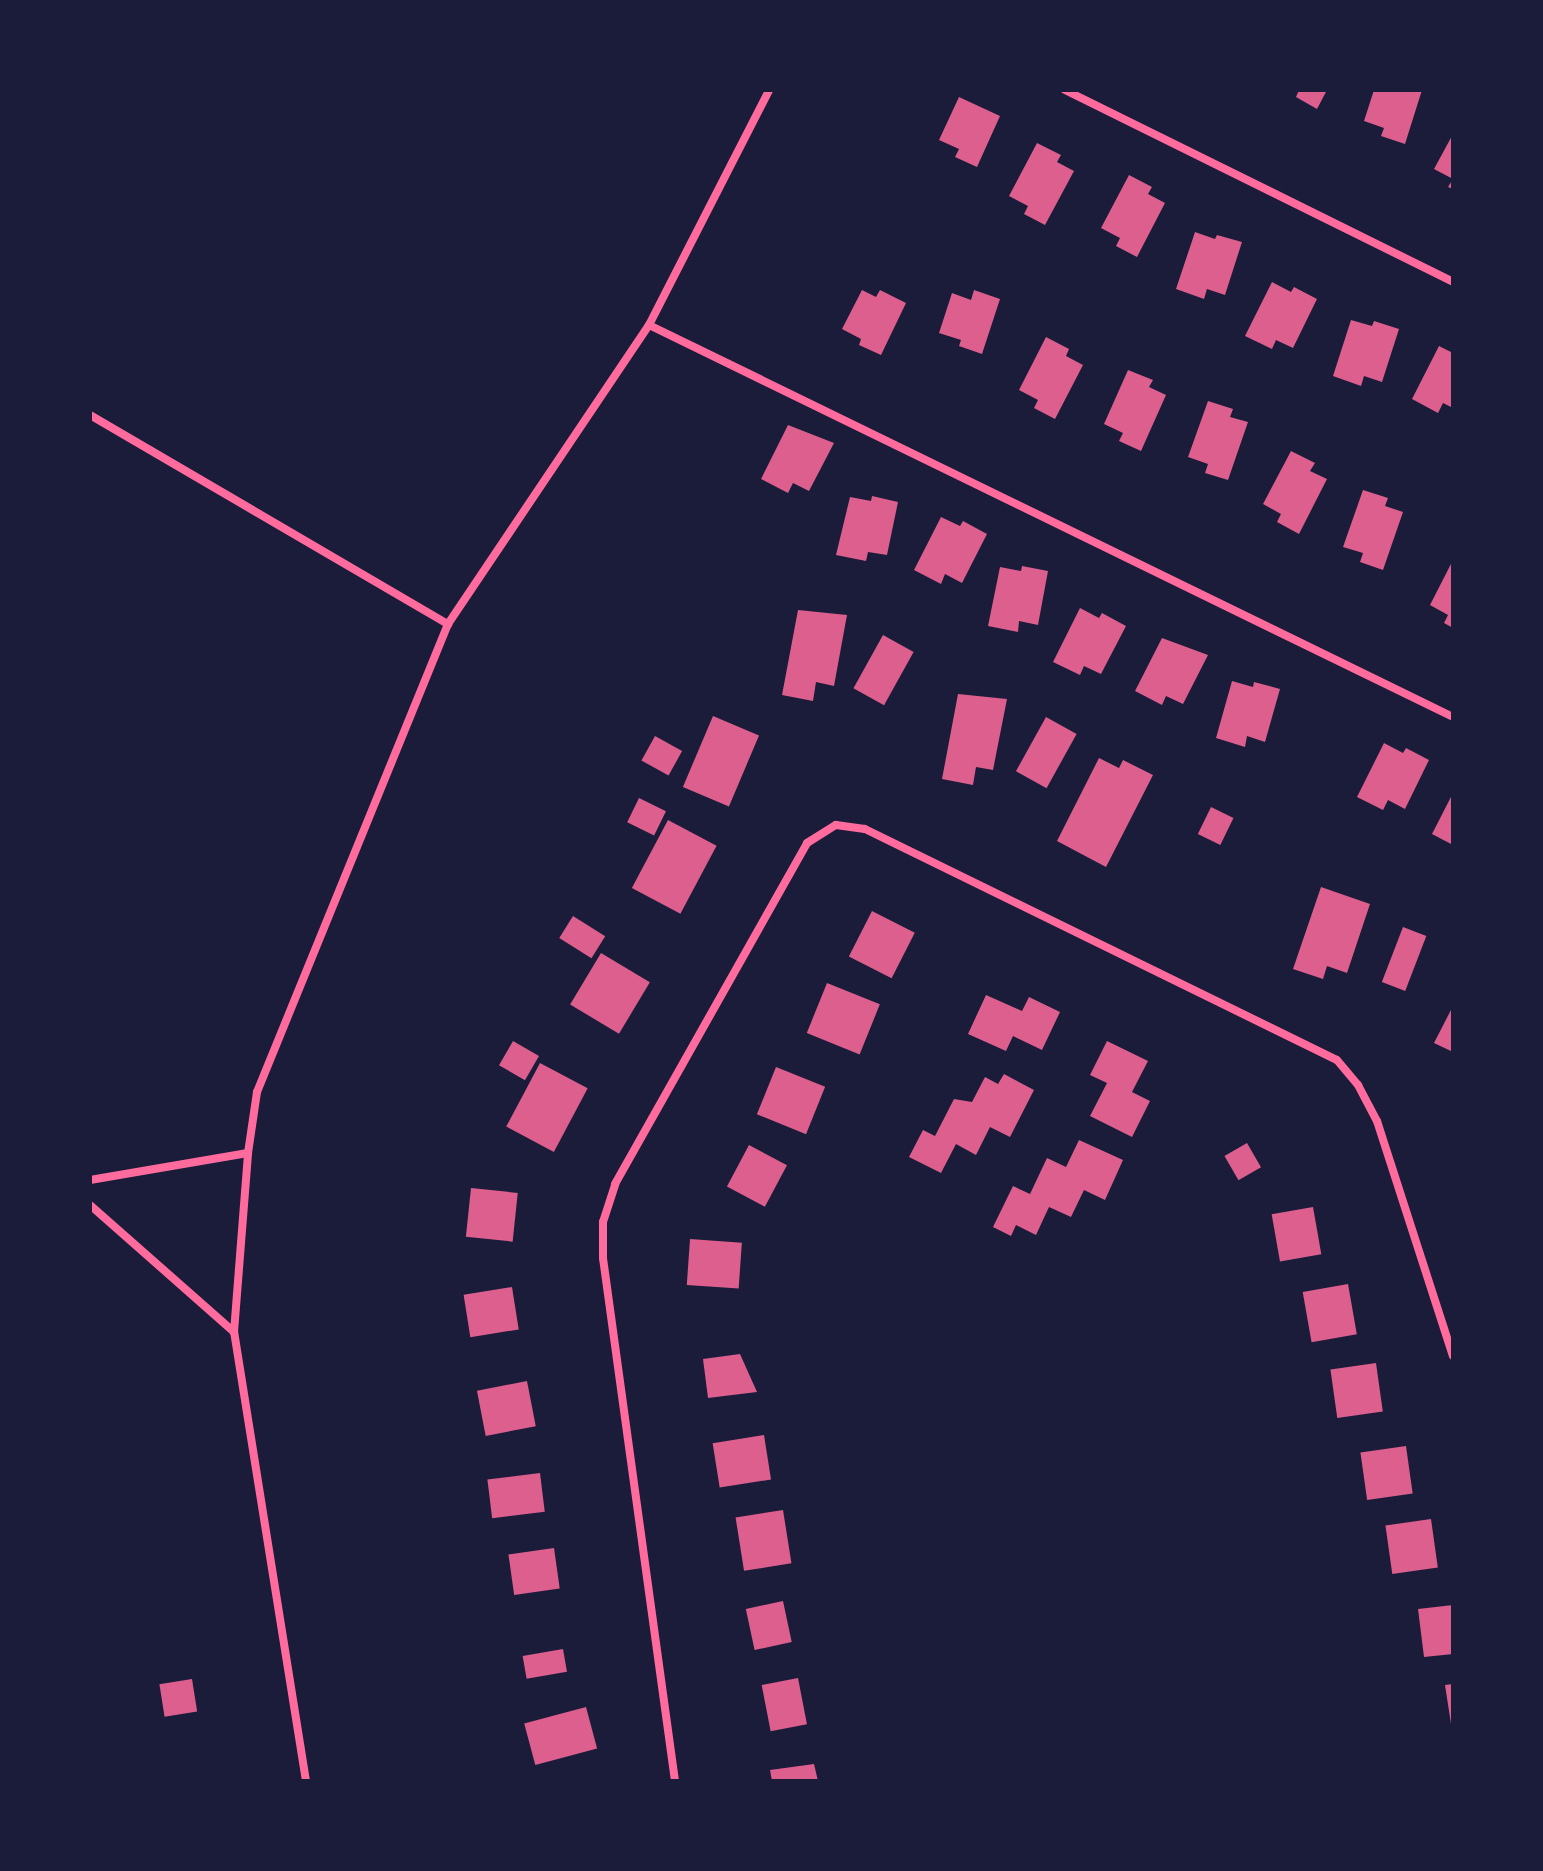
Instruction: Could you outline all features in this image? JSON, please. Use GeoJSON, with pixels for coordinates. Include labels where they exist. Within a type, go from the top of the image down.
{"type":"FeatureCollection","features":[{"type":"Feature","properties":{"kind":"street"},"geometry":{"type":"LineString","coordinates":[[306,1781],[234,1332],[248,1153],[257,1092],[448,624],[649,325],[769,90]]}},
{"type":"Feature","properties":{"kind":"street"},"geometry":{"type":"LineString","coordinates":[[1065,90],[1453,282]]}},
{"type":"Feature","properties":{"kind":"street"},"geometry":{"type":"LineString","coordinates":[[649,325],[1453,717]]}},
{"type":"Feature","properties":{"kind":"street"},"geometry":{"type":"LineString","coordinates":[[90,415],[448,624]]}},
{"type":"Feature","properties":{"kind":"street"},"geometry":{"type":"LineString","coordinates":[[675,1781],[603,1258],[603,1222],[615,1184],[807,843],[836,825],[865,829],[1337,1060],[1358,1085],[1377,1121],[1453,1356]]}},
{"type":"Feature","properties":{"kind":"street"},"geometry":{"type":"LineString","coordinates":[[90,1180],[248,1153]]}},
{"type":"Feature","properties":{"kind":"street"},"geometry":{"type":"LineString","coordinates":[[90,1205],[234,1332]]}},
{"type":"Feature","properties":{"kind":"building"},"geometry":{"type":"Polygon","coordinates":[[[1299,90],[1327,90],[1317,109],[1296,97],[1299,90]]]}},
{"type":"Feature","properties":{"kind":"building"},"geometry":{"type":"Polygon","coordinates":[[[1374,90],[1422,90],[1405,144],[1381,136],[1384,128],[1364,121],[1374,90]]]}},
{"type":"Feature","properties":{"kind":"building"},"geometry":{"type":"Polygon","coordinates":[[[959,97],[1000,116],[977,167],[955,157],[959,149],[939,140],[959,97]]]}},
{"type":"Feature","properties":{"kind":"building"},"geometry":{"type":"Polygon","coordinates":[[[1453,134],[1453,179],[1434,169],[1453,134]]]}},
{"type":"Feature","properties":{"kind":"building"},"geometry":{"type":"Polygon","coordinates":[[[1037,143],[1061,155],[1057,162],[1074,171],[1045,225],[1024,214],[1028,206],[1009,196],[1037,143]]]}},
{"type":"Feature","properties":{"kind":"building"},"geometry":{"type":"Polygon","coordinates":[[[1129,175],[1152,187],[1148,194],[1165,203],[1137,257],[1116,246],[1120,238],[1101,228],[1129,175]]]}},
{"type":"Feature","properties":{"kind":"building"},"geometry":{"type":"Polygon","coordinates":[[[1195,232],[1215,239],[1217,235],[1242,242],[1225,295],[1207,289],[1204,299],[1176,289],[1195,232]]]}},
{"type":"Feature","properties":{"kind":"building"},"geometry":{"type":"Polygon","coordinates":[[[1272,282],[1291,292],[1294,287],[1317,299],[1293,348],[1276,340],[1272,349],[1245,336],[1272,282]]]}},
{"type":"Feature","properties":{"kind":"building"},"geometry":{"type":"Polygon","coordinates":[[[862,290],[876,297],[880,290],[906,303],[881,355],[859,345],[861,339],[842,329],[862,290]]]}},
{"type":"Feature","properties":{"kind":"building"},"geometry":{"type":"Polygon","coordinates":[[[974,290],[1000,299],[982,354],[959,346],[961,340],[939,333],[952,293],[971,300],[974,290]]]}},
{"type":"Feature","properties":{"kind":"building"},"geometry":{"type":"Polygon","coordinates":[[[1351,320],[1372,326],[1374,321],[1399,329],[1382,382],[1364,376],[1361,386],[1333,376],[1351,320]]]}},
{"type":"Feature","properties":{"kind":"building"},"geometry":{"type":"Polygon","coordinates":[[[1046,337],[1069,349],[1066,356],[1083,365],[1055,419],[1034,408],[1038,400],[1019,390],[1046,337]]]}},
{"type":"Feature","properties":{"kind":"building"},"geometry":{"type":"Polygon","coordinates":[[[1439,346],[1453,353],[1453,408],[1443,403],[1438,413],[1412,399],[1439,346]]]}},
{"type":"Feature","properties":{"kind":"building"},"geometry":{"type":"Polygon","coordinates":[[[1128,370],[1153,380],[1149,387],[1166,395],[1141,451],[1119,441],[1123,433],[1104,424],[1128,370]]]}},
{"type":"Feature","properties":{"kind":"building"},"geometry":{"type":"Polygon","coordinates":[[[1208,401],[1233,409],[1230,417],[1248,422],[1228,480],[1205,473],[1208,464],[1188,457],[1208,401]]]}},
{"type":"Feature","properties":{"kind":"building"},"geometry":{"type":"Polygon","coordinates":[[[788,425],[834,443],[809,491],[793,483],[788,493],[761,479],[788,425]]]}},
{"type":"Feature","properties":{"kind":"building"},"geometry":{"type":"Polygon","coordinates":[[[1291,451],[1315,463],[1310,471],[1327,479],[1299,534],[1277,522],[1281,514],[1263,504],[1291,451]]]}},
{"type":"Feature","properties":{"kind":"building"},"geometry":{"type":"Polygon","coordinates":[[[1363,490],[1388,498],[1385,506],[1403,512],[1383,570],[1360,562],[1363,553],[1343,547],[1363,490]]]}},
{"type":"Feature","properties":{"kind":"building"},"geometry":{"type":"Polygon","coordinates":[[[872,496],[898,502],[887,555],[868,552],[866,561],[836,555],[850,497],[871,501],[872,496]]]}},
{"type":"Feature","properties":{"kind":"building"},"geometry":{"type":"Polygon","coordinates":[[[941,517],[960,526],[963,521],[987,534],[962,583],[945,574],[941,584],[914,570],[941,517]]]}},
{"type":"Feature","properties":{"kind":"building"},"geometry":{"type":"Polygon","coordinates":[[[1453,560],[1453,628],[1444,623],[1448,615],[1430,605],[1453,560]]]}},
{"type":"Feature","properties":{"kind":"building"},"geometry":{"type":"Polygon","coordinates":[[[1022,566],[1048,571],[1038,625],[1019,621],[1018,632],[988,626],[1000,567],[1021,571],[1022,566]]]}},
{"type":"Feature","properties":{"kind":"building"},"geometry":{"type":"Polygon","coordinates":[[[1080,608],[1099,618],[1102,613],[1126,626],[1101,674],[1084,666],[1080,675],[1053,662],[1080,608]]]}},
{"type":"Feature","properties":{"kind":"building"},"geometry":{"type":"Polygon","coordinates":[[[798,610],[847,615],[834,686],[816,682],[813,701],[782,695],[798,610]]]}},
{"type":"Feature","properties":{"kind":"building"},"geometry":{"type":"Polygon","coordinates":[[[883,635],[914,652],[884,705],[853,688],[883,635]]]}},
{"type":"Feature","properties":{"kind":"building"},"geometry":{"type":"Polygon","coordinates":[[[1162,638],[1208,655],[1183,704],[1166,696],[1162,705],[1135,691],[1162,638]]]}},
{"type":"Feature","properties":{"kind":"building"},"geometry":{"type":"Polygon","coordinates":[[[1232,681],[1253,687],[1254,682],[1280,689],[1265,742],[1247,736],[1245,747],[1216,738],[1232,681]]]}},
{"type":"Feature","properties":{"kind":"building"},"geometry":{"type":"Polygon","coordinates":[[[958,694],[1007,699],[993,770],[976,767],[973,785],[942,779],[958,694]]]}},
{"type":"Feature","properties":{"kind":"building"},"geometry":{"type":"Polygon","coordinates":[[[713,716],[759,736],[729,806],[683,787],[713,716]]]}},
{"type":"Feature","properties":{"kind":"building"},"geometry":{"type":"Polygon","coordinates":[[[1046,717],[1077,734],[1047,788],[1016,771],[1046,717]]]}},
{"type":"Feature","properties":{"kind":"building"},"geometry":{"type":"Polygon","coordinates":[[[655,736],[682,751],[669,776],[641,760],[655,736]]]}},
{"type":"Feature","properties":{"kind":"building"},"geometry":{"type":"Polygon","coordinates":[[[1384,743],[1403,753],[1406,748],[1429,760],[1405,809],[1388,800],[1383,810],[1357,797],[1384,743]]]}},
{"type":"Feature","properties":{"kind":"building"},"geometry":{"type":"Polygon","coordinates":[[[1099,758],[1119,768],[1123,760],[1153,775],[1106,867],[1057,841],[1099,758]]]}},
{"type":"Feature","properties":{"kind":"building"},"geometry":{"type":"Polygon","coordinates":[[[1453,793],[1453,845],[1432,834],[1453,793]]]}},
{"type":"Feature","properties":{"kind":"building"},"geometry":{"type":"Polygon","coordinates":[[[639,798],[666,811],[654,835],[627,822],[639,798]]]}},
{"type":"Feature","properties":{"kind":"building"},"geometry":{"type":"Polygon","coordinates":[[[1211,807],[1233,818],[1220,845],[1198,834],[1211,807]]]}},
{"type":"Feature","properties":{"kind":"building"},"geometry":{"type":"Polygon","coordinates":[[[668,820],[717,846],[680,914],[632,888],[668,820]]]}},
{"type":"Feature","properties":{"kind":"building"},"geometry":{"type":"Polygon","coordinates":[[[1321,887],[1370,904],[1347,973],[1327,966],[1323,979],[1293,969],[1321,887]]]}},
{"type":"Feature","properties":{"kind":"building"},"geometry":{"type":"Polygon","coordinates":[[[872,911],[915,933],[892,978],[849,956],[872,911]]]}},
{"type":"Feature","properties":{"kind":"building"},"geometry":{"type":"Polygon","coordinates":[[[573,916],[605,936],[591,958],[559,938],[573,916]]]}},
{"type":"Feature","properties":{"kind":"building"},"geometry":{"type":"Polygon","coordinates":[[[1403,927],[1426,936],[1405,991],[1382,982],[1403,927]]]}},
{"type":"Feature","properties":{"kind":"building"},"geometry":{"type":"Polygon","coordinates":[[[601,953],[650,982],[619,1034],[570,1004],[601,953]]]}},
{"type":"Feature","properties":{"kind":"building"},"geometry":{"type":"Polygon","coordinates":[[[827,983],[880,1004],[860,1054],[807,1033],[827,983]]]}},
{"type":"Feature","properties":{"kind":"building"},"geometry":{"type":"Polygon","coordinates":[[[986,995],[1022,1011],[1029,997],[1060,1012],[1042,1050],[1013,1036],[1006,1051],[968,1034],[986,995]]]}},
{"type":"Feature","properties":{"kind":"building"},"geometry":{"type":"Polygon","coordinates":[[[1453,1006],[1453,1052],[1434,1043],[1453,1006]]]}},
{"type":"Feature","properties":{"kind":"building"},"geometry":{"type":"Polygon","coordinates":[[[513,1041],[539,1056],[525,1080],[499,1065],[513,1041]]]}},
{"type":"Feature","properties":{"kind":"building"},"geometry":{"type":"Polygon","coordinates":[[[1107,1041],[1148,1061],[1132,1092],[1150,1101],[1132,1137],[1090,1116],[1107,1083],[1090,1075],[1107,1041]]]}},
{"type":"Feature","properties":{"kind":"building"},"geometry":{"type":"Polygon","coordinates":[[[540,1063],[588,1088],[554,1152],[506,1127],[540,1063]]]}},
{"type":"Feature","properties":{"kind":"building"},"geometry":{"type":"Polygon","coordinates":[[[776,1067],[825,1087],[806,1134],[757,1114],[776,1067]]]}},
{"type":"Feature","properties":{"kind":"building"},"geometry":{"type":"Polygon","coordinates":[[[1004,1074],[1034,1090],[1010,1137],[990,1127],[976,1155],[956,1144],[941,1173],[909,1157],[923,1130],[935,1136],[954,1099],[972,1102],[985,1077],[998,1084],[1004,1074]]]}},
{"type":"Feature","properties":{"kind":"building"},"geometry":{"type":"Polygon","coordinates":[[[1079,1140],[1123,1160],[1105,1200],[1084,1190],[1071,1217],[1049,1207],[1036,1235],[1016,1225],[1011,1236],[993,1227],[1013,1186],[1030,1194],[1047,1158],[1066,1167],[1079,1140]]]}},
{"type":"Feature","properties":{"kind":"building"},"geometry":{"type":"Polygon","coordinates":[[[1247,1143],[1261,1167],[1238,1180],[1224,1156],[1247,1143]]]}},
{"type":"Feature","properties":{"kind":"building"},"geometry":{"type":"Polygon","coordinates":[[[749,1145],[787,1165],[765,1207],[727,1186],[749,1145]]]}},
{"type":"Feature","properties":{"kind":"building"},"geometry":{"type":"Polygon","coordinates":[[[471,1188],[518,1193],[513,1242],[466,1237],[471,1188]]]}},
{"type":"Feature","properties":{"kind":"building"},"geometry":{"type":"Polygon","coordinates":[[[1313,1207],[1321,1254],[1280,1262],[1272,1214],[1313,1207]]]}},
{"type":"Feature","properties":{"kind":"building"},"geometry":{"type":"Polygon","coordinates":[[[690,1239],[742,1243],[739,1289],[687,1285],[690,1239]]]}},
{"type":"Feature","properties":{"kind":"building"},"geometry":{"type":"Polygon","coordinates":[[[1348,1284],[1357,1334],[1312,1342],[1303,1292],[1348,1284]]]}},
{"type":"Feature","properties":{"kind":"building"},"geometry":{"type":"Polygon","coordinates":[[[512,1287],[519,1329],[470,1337],[464,1295],[512,1287]]]}},
{"type":"Feature","properties":{"kind":"building"},"geometry":{"type":"Polygon","coordinates":[[[740,1354],[757,1392],[708,1398],[703,1359],[740,1354]]]}},
{"type":"Feature","properties":{"kind":"building"},"geometry":{"type":"Polygon","coordinates":[[[1376,1363],[1383,1412],[1337,1418],[1330,1369],[1376,1363]]]}},
{"type":"Feature","properties":{"kind":"building"},"geometry":{"type":"Polygon","coordinates":[[[527,1381],[536,1426],[486,1436],[477,1391],[527,1381]]]}},
{"type":"Feature","properties":{"kind":"building"},"geometry":{"type":"Polygon","coordinates":[[[764,1435],[771,1479],[720,1488],[713,1443],[764,1435]]]}},
{"type":"Feature","properties":{"kind":"building"},"geometry":{"type":"Polygon","coordinates":[[[1406,1446],[1413,1494],[1367,1500],[1360,1452],[1406,1446]]]}},
{"type":"Feature","properties":{"kind":"building"},"geometry":{"type":"Polygon","coordinates":[[[540,1473],[545,1512],[492,1518],[487,1479],[540,1473]]]}},
{"type":"Feature","properties":{"kind":"building"},"geometry":{"type":"Polygon","coordinates":[[[783,1510],[791,1563],[744,1571],[736,1518],[783,1510]]]}},
{"type":"Feature","properties":{"kind":"building"},"geometry":{"type":"Polygon","coordinates":[[[1431,1519],[1438,1568],[1392,1574],[1385,1525],[1431,1519]]]}},
{"type":"Feature","properties":{"kind":"building"},"geometry":{"type":"Polygon","coordinates":[[[554,1548],[560,1589],[514,1595],[508,1554],[554,1548]]]}},
{"type":"Feature","properties":{"kind":"building"},"geometry":{"type":"Polygon","coordinates":[[[783,1601],[792,1642],[755,1650],[746,1609],[783,1601]]]}},
{"type":"Feature","properties":{"kind":"building"},"geometry":{"type":"Polygon","coordinates":[[[1453,1605],[1453,1654],[1424,1657],[1418,1609],[1453,1605]]]}},
{"type":"Feature","properties":{"kind":"building"},"geometry":{"type":"Polygon","coordinates":[[[563,1649],[567,1672],[527,1679],[523,1656],[563,1649]]]}},
{"type":"Feature","properties":{"kind":"building"},"geometry":{"type":"Polygon","coordinates":[[[798,1678],[807,1724],[771,1731],[762,1685],[798,1678]]]}},
{"type":"Feature","properties":{"kind":"building"},"geometry":{"type":"Polygon","coordinates":[[[192,1679],[197,1712],[165,1717],[159,1684],[192,1679]]]}},
{"type":"Feature","properties":{"kind":"building"},"geometry":{"type":"Polygon","coordinates":[[[1453,1684],[1453,1724],[1451,1724],[1445,1685],[1453,1684]]]}},
{"type":"Feature","properties":{"kind":"building"},"geometry":{"type":"Polygon","coordinates":[[[586,1707],[597,1749],[535,1765],[524,1724],[586,1707]]]}},
{"type":"Feature","properties":{"kind":"building"},"geometry":{"type":"Polygon","coordinates":[[[814,1764],[818,1781],[772,1781],[770,1770],[814,1764]]]}}]}
